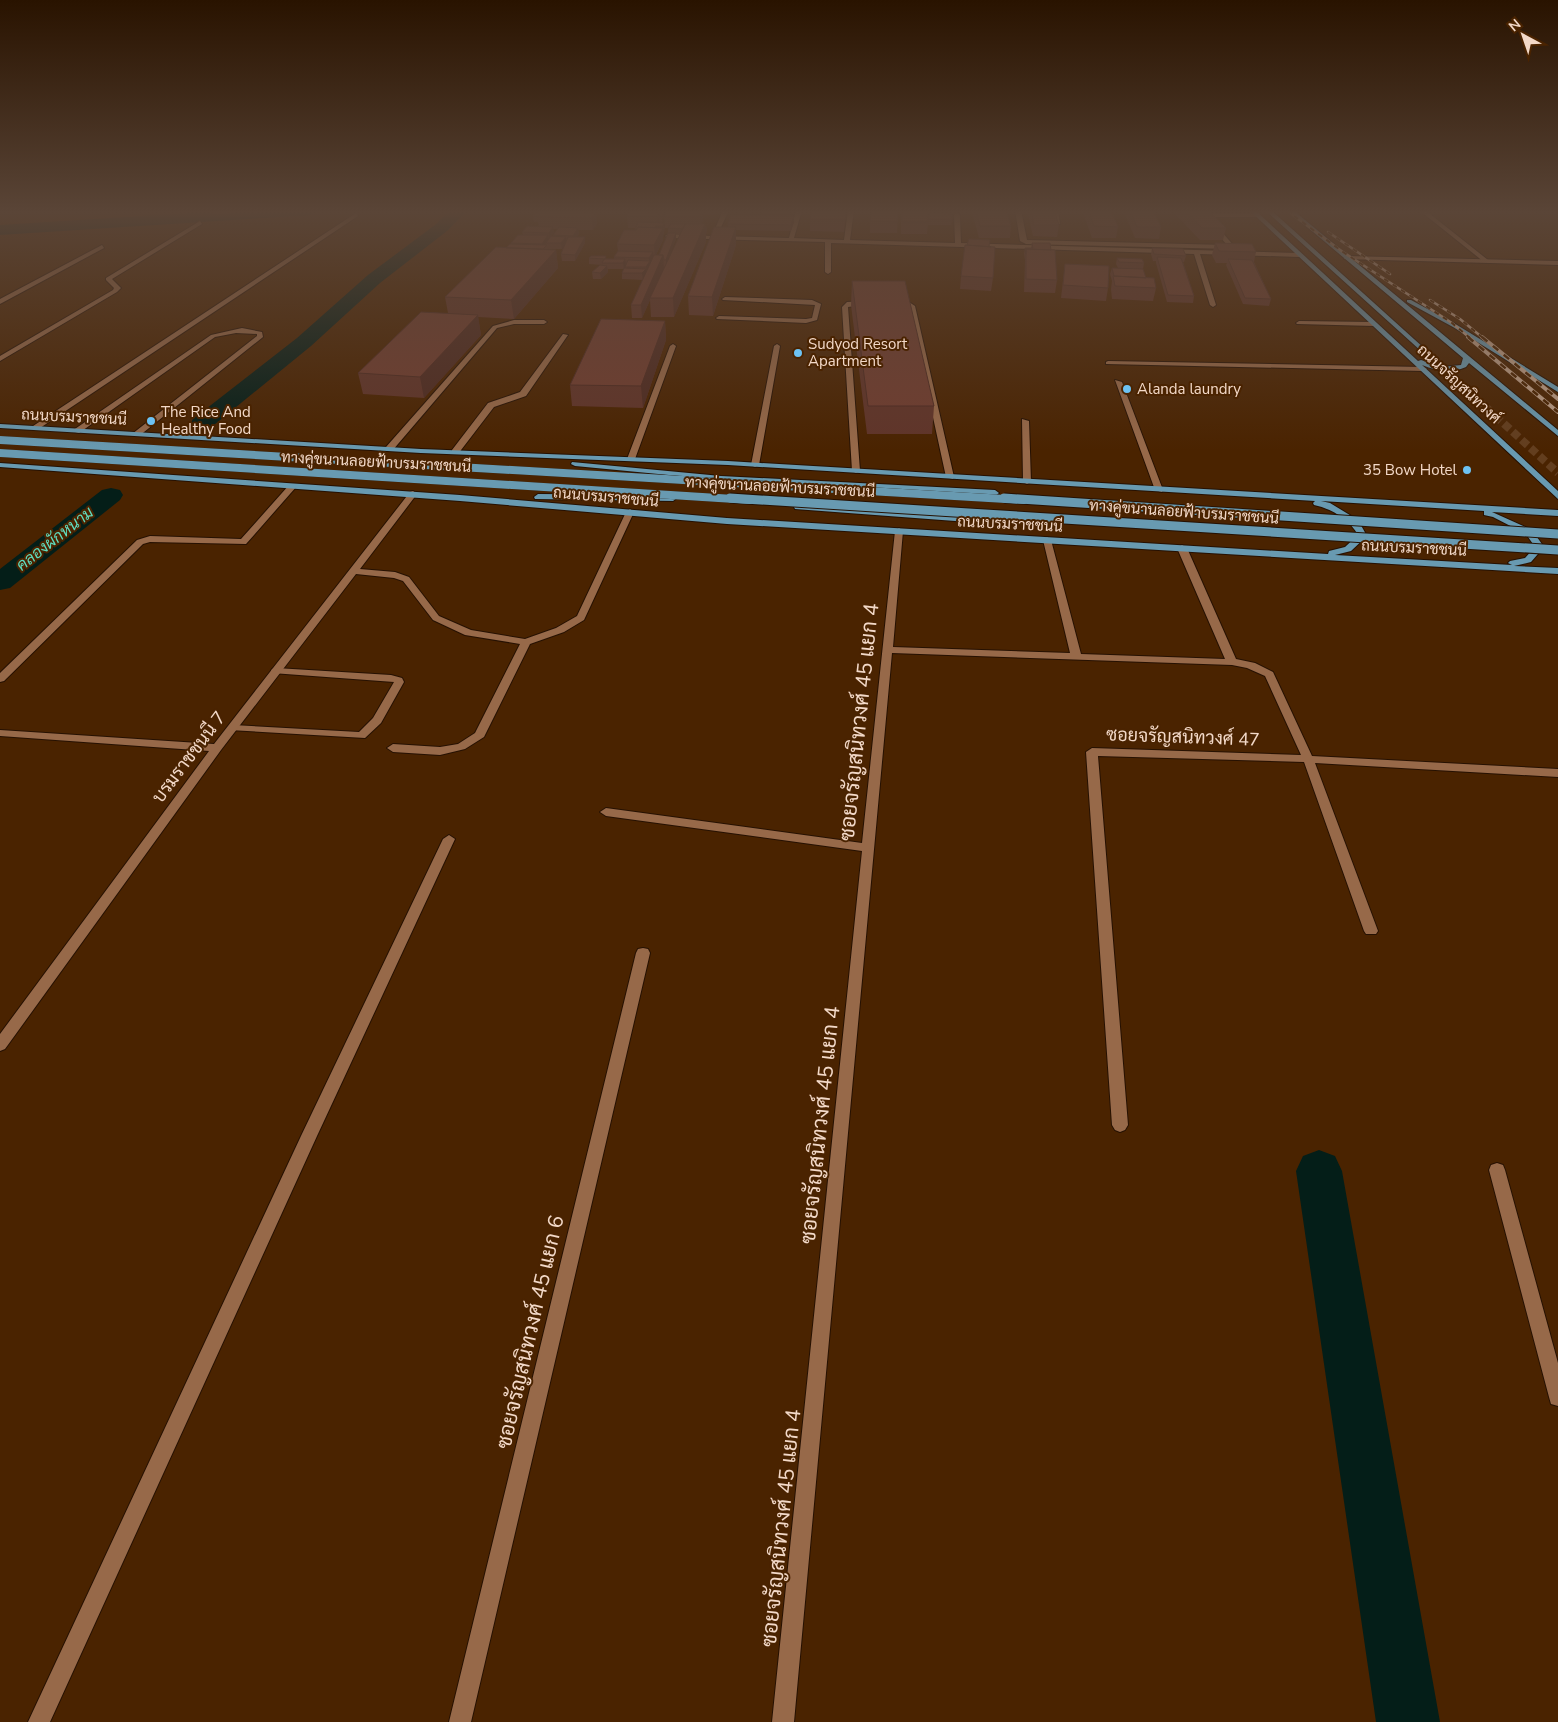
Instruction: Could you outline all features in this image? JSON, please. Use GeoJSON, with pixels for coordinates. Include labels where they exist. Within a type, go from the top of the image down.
{"type":"FeatureCollection","features":[{"type":"Feature","properties":{"kind":"main road","name":"ถนนจรัญสนิทวงศ์"},"geometry":{"type":"LineString","coordinates":[[1337,290],[1558,496]]}},
{"type":"Feature","properties":{"kind":"main road","name":"ถนนจรัญสนิทวงศ์"},"geometry":{"type":"LineString","coordinates":[[1357,290],[1433,359]]}},
{"type":"Feature","properties":{"kind":"main road","name":"ถนนจรัญสนิทวงศ์"},"geometry":{"type":"LineString","coordinates":[[1387,290],[1558,434]]}},
{"type":"Feature","properties":{"kind":"main road"},"geometry":{"type":"LineString","coordinates":[[1388,290],[1455,326],[1558,390]]}},
{"type":"Feature","properties":{"kind":"main road"},"geometry":{"type":"LineString","coordinates":[[1410,357],[1429,366],[1450,370],[1464,366],[1467,356]]}},
{"type":"Feature","properties":{"kind":"main road","name":"ถนนบรมราชชนนี"},"geometry":{"type":"LineString","coordinates":[[0,426],[389,449],[755,465],[1558,514]]}},
{"type":"Feature","properties":{"kind":"main road","name":"ทางคู่ขนานลอยฟ้าบรมราชชนนี"},"geometry":{"type":"LineString","coordinates":[[0,440],[997,498],[1558,534]]}},
{"type":"Feature","properties":{"kind":"main road","name":"ทางคู่ขนานลอยฟ้าบรมราชชนนี"},"geometry":{"type":"LineString","coordinates":[[0,453],[1558,550]]}},
{"type":"Feature","properties":{"kind":"main road","name":"ถนนบรมราชชนนี"},"geometry":{"type":"LineString","coordinates":[[476,453],[633,471],[721,478],[995,492],[1558,528]]}},
{"type":"Feature","properties":{"kind":"main road","name":"ถนนบรมราชชนนี"},"geometry":{"type":"LineString","coordinates":[[0,465],[899,531],[1558,571]]}},
{"type":"Feature","properties":{"kind":"main road","name":"ถนนบรมราชชนนี"},"geometry":{"type":"LineString","coordinates":[[460,498],[670,498],[1558,558]]}},
{"type":"Feature","properties":{"kind":"main road"},"geometry":{"type":"LineString","coordinates":[[1295,498],[1326,505],[1355,522],[1363,536],[1348,549],[1322,556]]}},
{"type":"Feature","properties":{"kind":"main road"},"geometry":{"type":"LineString","coordinates":[[1460,508],[1496,515],[1529,532],[1540,547],[1528,560],[1499,566]]}},
{"type":"Feature","properties":{"kind":"street"},"geometry":{"type":"LineString","coordinates":[[0,302],[22,290]]}},
{"type":"Feature","properties":{"kind":"street"},"geometry":{"type":"LineString","coordinates":[[0,359],[116,290]]}},
{"type":"Feature","properties":{"kind":"street"},"geometry":{"type":"LineString","coordinates":[[34,428],[242,290]]}},
{"type":"Feature","properties":{"kind":"street"},"geometry":{"type":"LineString","coordinates":[[1208,290],[1213,305]]}},
{"type":"Feature","properties":{"kind":"street"},"geometry":{"type":"LineString","coordinates":[[720,318],[806,321],[816,319],[818,304],[815,303],[725,299]]}},
{"type":"Feature","properties":{"kind":"street"},"geometry":{"type":"LineString","coordinates":[[885,302],[905,303],[912,306],[950,477]]}},
{"type":"Feature","properties":{"kind":"street"},"geometry":{"type":"LineString","coordinates":[[856,471],[845,306],[851,303],[877,303]]}},
{"type":"Feature","properties":{"kind":"street"},"geometry":{"type":"LineString","coordinates":[[389,449],[496,327],[514,322],[544,322]]}},
{"type":"Feature","properties":{"kind":"street"},"geometry":{"type":"LineString","coordinates":[[1299,323],[1374,324]]}},
{"type":"Feature","properties":{"kind":"street"},"geometry":{"type":"LineString","coordinates":[[76,430],[213,336],[231,331],[254,331],[260,333],[260,336],[136,434]]}},
{"type":"Feature","properties":{"kind":"street"},"geometry":{"type":"LineString","coordinates":[[455,452],[491,405],[523,394],[565,335]]}},
{"type":"Feature","properties":{"kind":"street"},"geometry":{"type":"LineString","coordinates":[[631,459],[673,346]]}},
{"type":"Feature","properties":{"kind":"street"},"geometry":{"type":"LineString","coordinates":[[755,465],[777,346]]}},
{"type":"Feature","properties":{"kind":"street"},"geometry":{"type":"LineString","coordinates":[[1108,363],[1423,369]]}},
{"type":"Feature","properties":{"kind":"street"},"geometry":{"type":"LineString","coordinates":[[1118,382],[1159,490]]}},
{"type":"Feature","properties":{"kind":"street"},"geometry":{"type":"LineString","coordinates":[[1025,421],[1028,482]]}},
{"type":"Feature","properties":{"kind":"street"},"geometry":{"type":"LineString","coordinates":[[0,679],[140,542],[150,539],[243,542],[293,486]]}},
{"type":"Feature","properties":{"kind":"street","name":"บรมราชชนนี 7"},"geometry":{"type":"LineString","coordinates":[[0,1045],[217,748],[413,494]]}},
{"type":"Feature","properties":{"kind":"street"},"geometry":{"type":"LineString","coordinates":[[353,572],[395,575],[406,579],[436,618],[469,633],[526,642],[560,630],[581,618],[630,512]]}},
{"type":"Feature","properties":{"kind":"street","name":"ซอยจรัญสนิทวงศ์ 45 แยก 4"},"geometry":{"type":"LineString","coordinates":[[783,1722],[899,531]]}},
{"type":"Feature","properties":{"kind":"street"},"geometry":{"type":"LineString","coordinates":[[1047,540],[1076,656]]}},
{"type":"Feature","properties":{"kind":"street"},"geometry":{"type":"LineString","coordinates":[[1182,548],[1232,662]]}},
{"type":"Feature","properties":{"kind":"street"},"geometry":{"type":"LineString","coordinates":[[393,748],[440,751],[461,747],[480,735],[526,642]]}},
{"type":"Feature","properties":{"kind":"street"},"geometry":{"type":"LineString","coordinates":[[887,650],[1232,662],[1247,664],[1269,674],[1308,759],[1371,931]]}},
{"type":"Feature","properties":{"kind":"street"},"geometry":{"type":"LineString","coordinates":[[233,728],[361,736],[372,728],[399,682],[391,678],[276,671]]}},
{"type":"Feature","properties":{"kind":"street"},"geometry":{"type":"LineString","coordinates":[[0,733],[217,748]]}},
{"type":"Feature","properties":{"kind":"street","name":"ซอยจรัญสนิทวงศ์ 47"},"geometry":{"type":"LineString","coordinates":[[1120,1125],[1091,754],[1095,751],[1308,759],[1558,772]]}},
{"type":"Feature","properties":{"kind":"street"},"geometry":{"type":"LineString","coordinates":[[606,812],[868,848]]}},
{"type":"Feature","properties":{"kind":"street"},"geometry":{"type":"LineString","coordinates":[[39,1722],[308,1136],[449,839]]}},
{"type":"Feature","properties":{"kind":"street","name":"ซอยจรัญสนิทวงศ์ 45 แยก 6"},"geometry":{"type":"LineString","coordinates":[[460,1722],[643,953]]}},
{"type":"Feature","properties":{"kind":"street"},"geometry":{"type":"LineString","coordinates":[[1497,1170],[1558,1397]]}},
{"type":"Feature","properties":{"kind":"building"},"geometry":{"type":"Polygon","coordinates":[[[452,290],[520,290],[511,300],[445,297],[452,290]]]}},
{"type":"Feature","properties":{"kind":"building"},"geometry":{"type":"Polygon","coordinates":[[[638,290],[647,290],[641,305],[631,305],[638,290]]]}},
{"type":"Feature","properties":{"kind":"building"},"geometry":{"type":"Polygon","coordinates":[[[654,290],[676,290],[673,298],[650,298],[654,290]]]}},
{"type":"Feature","properties":{"kind":"building"},"geometry":{"type":"Polygon","coordinates":[[[690,290],[714,290],[712,297],[688,296],[690,290]]]}},
{"type":"Feature","properties":{"kind":"building"},"geometry":{"type":"Polygon","coordinates":[[[853,290],[907,290],[934,406],[868,406],[853,290]]]}},
{"type":"Feature","properties":{"kind":"building"},"geometry":{"type":"Polygon","coordinates":[[[1167,290],[1192,290],[1194,296],[1168,295],[1167,290]]]}},
{"type":"Feature","properties":{"kind":"building"},"geometry":{"type":"Polygon","coordinates":[[[1242,290],[1267,290],[1271,299],[1245,298],[1242,290]]]}},
{"type":"Feature","properties":{"kind":"building"},"geometry":{"type":"Polygon","coordinates":[[[421,312],[478,315],[420,377],[358,373],[421,312]]]}},
{"type":"Feature","properties":{"kind":"building"},"geometry":{"type":"Polygon","coordinates":[[[601,319],[665,321],[641,386],[570,385],[601,319]]]}},
{"type":"Feature","properties":{"kind":"waterway","name":"คลองผักหนาม"},"geometry":{"type":"LineString","coordinates":[[201,424],[304,342],[361,290]]}},
{"type":"Feature","properties":{"kind":"waterway","name":"คลองผักหนาม"},"geometry":{"type":"LineString","coordinates":[[0,582],[111,495]]}},
{"type":"Feature","properties":{"kind":"waterway"},"geometry":{"type":"LineString","coordinates":[[1319,1171],[1408,1722]]}},
{"type":"Feature","properties":{"kind":"tunnel"},"geometry":{"type":"LineString","coordinates":[[1433,359],[1558,473]]}},
{"type":"Feature","properties":{"kind":"railway"},"geometry":{"type":"LineString","coordinates":[[1402,290],[1452,323],[1470,338]]}},
{"type":"Feature","properties":{"kind":"railway"},"geometry":{"type":"LineString","coordinates":[[1430,300],[1460,319],[1483,338]]}},
{"type":"Feature","properties":{"kind":"railway"},"geometry":{"type":"LineString","coordinates":[[1468,337],[1558,412]]}},
{"type":"Feature","properties":{"kind":"railway"},"geometry":{"type":"LineString","coordinates":[[1482,337],[1558,399]]}},
{"type":"Feature","properties":{"kind":"place","name":"Sudyod Resort Apartment"},"geometry":{"type":"Point","coordinates":[798,353]}},
{"type":"Feature","properties":{"kind":"place","name":"Alanda laundry"},"geometry":{"type":"Point","coordinates":[1127,389]}},
{"type":"Feature","properties":{"kind":"place","name":"The Rice And Healthy Food"},"geometry":{"type":"Point","coordinates":[151,421]}},
{"type":"Feature","properties":{"kind":"place","name":"35 Bow Hotel"},"geometry":{"type":"Point","coordinates":[1467,470]}}]}
